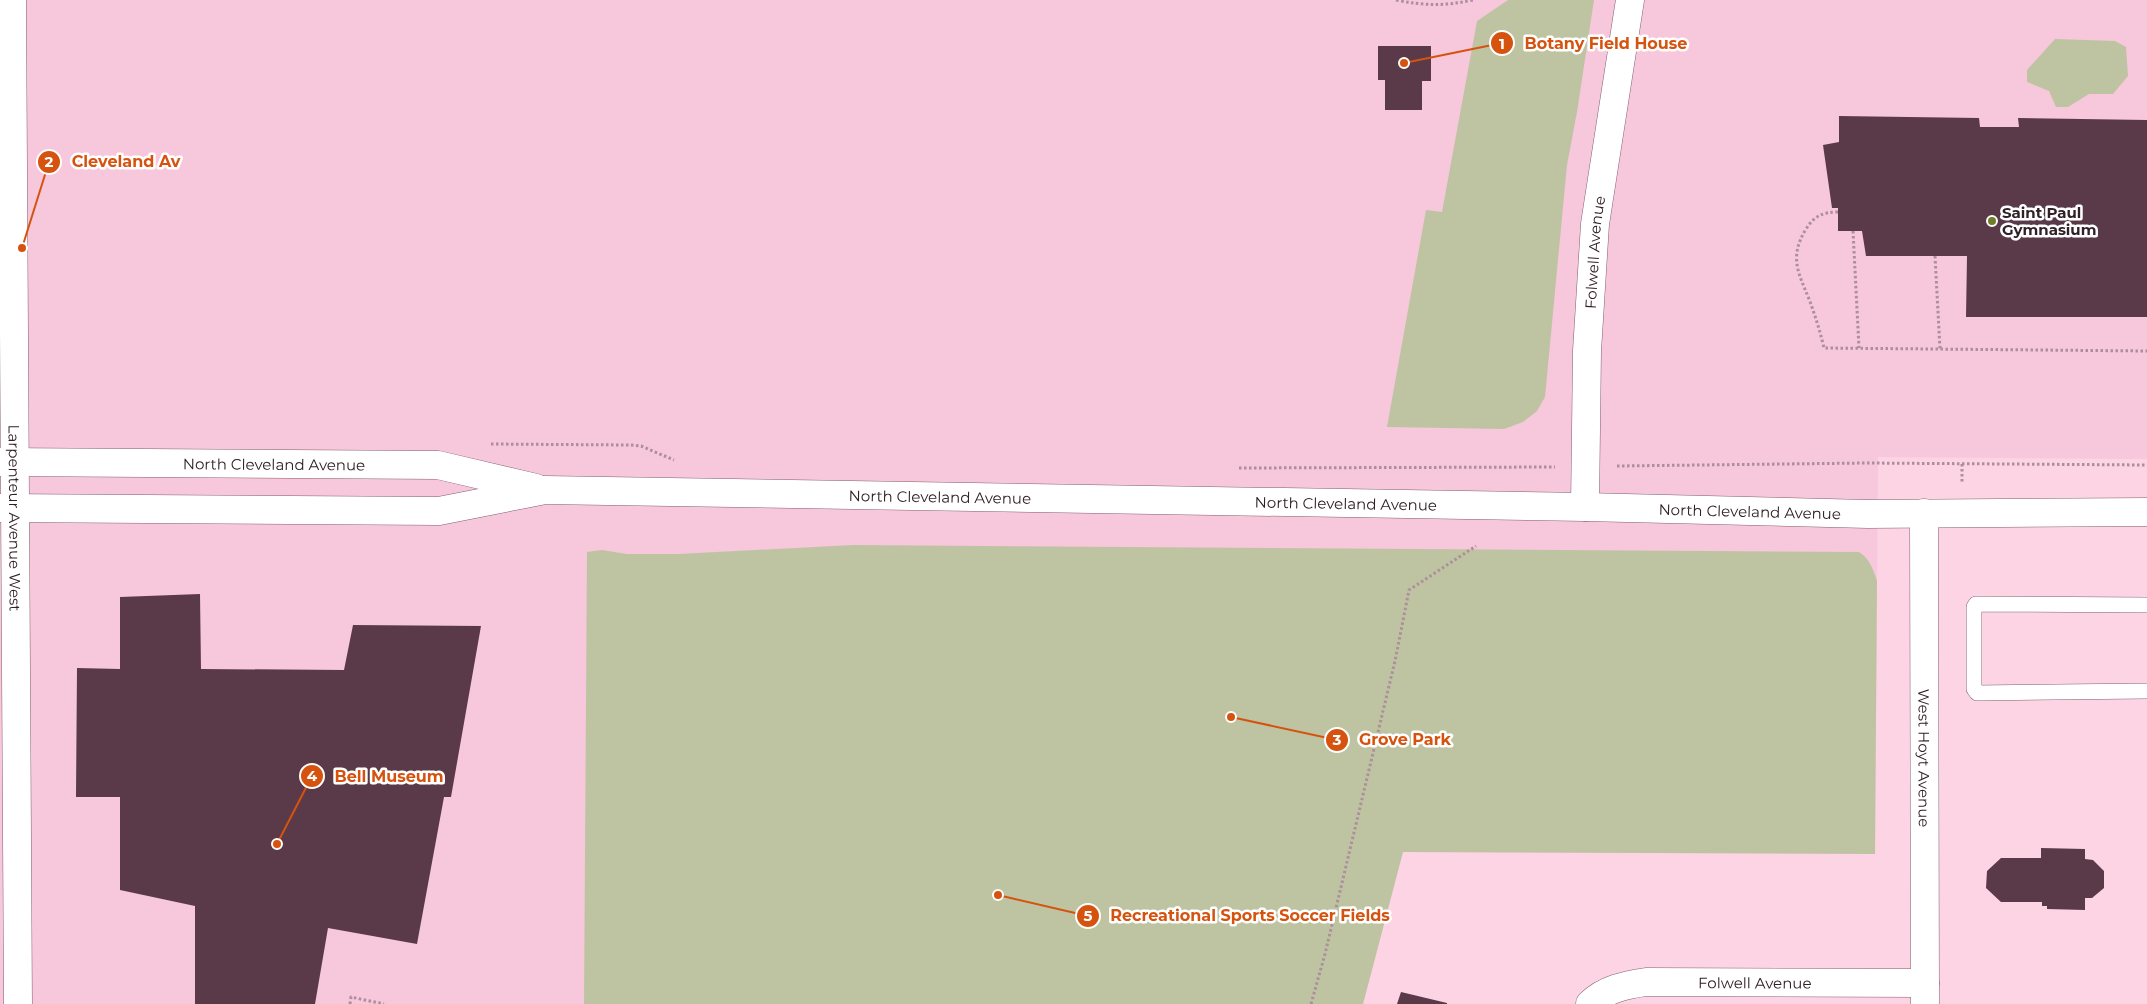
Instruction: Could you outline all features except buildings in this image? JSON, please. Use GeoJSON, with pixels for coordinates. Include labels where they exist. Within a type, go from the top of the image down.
{"type":"FeatureCollection","features":[{"type":"Feature","properties":{"kind":"main road","name":"Larpenteur Avenue West"},"geometry":{"type":"LineString","coordinates":[[12,0],[7,508],[18,1004]]}},
{"type":"Feature","properties":{"kind":"main road","name":"Folwell Avenue"},"geometry":{"type":"LineString","coordinates":[[1585,507],[1586,351],[1595,224],[1630,0]]}},
{"type":"Feature","properties":{"kind":"main road","name":"North Cleveland Avenue"},"geometry":{"type":"LineString","coordinates":[[7,462],[438,465],[545,490]]}},
{"type":"Feature","properties":{"kind":"main road","name":"North Cleveland Avenue"},"geometry":{"type":"LineString","coordinates":[[7,508],[439,511],[545,490],[1585,507],[1868,514],[2147,512]]}},
{"type":"Feature","properties":{"kind":"main road","name":"West Hoyt Avenue"},"geometry":{"type":"LineString","coordinates":[[1924,513],[1925,994]]}},
{"type":"Feature","properties":{"kind":"main road","name":"Folwell Avenue"},"geometry":{"type":"LineString","coordinates":[[1590,1004],[1608,992],[1628,985],[1646,982],[1925,994]]}},
{"type":"Feature","properties":{"kind":"lane"},"geometry":{"type":"LineString","coordinates":[[2147,604],[1976,604],[1974,607],[1974,689],[1977,693],[2147,691]]}},
{"type":"Feature","properties":{"kind":"path"},"geometry":{"type":"LineString","coordinates":[[1396,0],[1414,4],[1449,6],[1473,0]]}},
{"type":"Feature","properties":{"kind":"path"},"geometry":{"type":"LineString","coordinates":[[1838,212],[1820,214],[1808,226],[1798,243],[1796,264],[1798,277],[1816,318],[1824,348],[2147,351]]}},
{"type":"Feature","properties":{"kind":"path"},"geometry":{"type":"LineString","coordinates":[[1853,231],[1858,348]]}},
{"type":"Feature","properties":{"kind":"path"},"geometry":{"type":"LineString","coordinates":[[1935,256],[1940,349]]}},
{"type":"Feature","properties":{"kind":"path"},"geometry":{"type":"LineString","coordinates":[[490,444],[630,444],[641,446],[675,461]]}},
{"type":"Feature","properties":{"kind":"path"},"geometry":{"type":"LineString","coordinates":[[1962,464],[1962,485]]}},
{"type":"Feature","properties":{"kind":"path"},"geometry":{"type":"LineString","coordinates":[[1617,466],[2147,465]]}},
{"type":"Feature","properties":{"kind":"path"},"geometry":{"type":"LineString","coordinates":[[1233,468],[1550,467]]}},
{"type":"Feature","properties":{"kind":"path"},"geometry":{"type":"LineString","coordinates":[[1311,1004],[1325,954],[1409,590],[1476,546]]}},
{"type":"Feature","properties":{"kind":"path"},"geometry":{"type":"LineString","coordinates":[[350,1004],[351,997],[384,1004]]}},
{"type":"Feature","properties":{"kind":"shaded area"},"geometry":{"type":"Polygon","coordinates":[[[0,0],[2147,0],[2147,459],[1878,457],[1875,854],[1403,852],[1363,1004],[0,1004],[0,0]]]}},
{"type":"Feature","properties":{"kind":"green space"},"geometry":{"type":"Polygon","coordinates":[[[1508,0],[1594,0],[1567,165],[1545,397],[1537,411],[1523,422],[1504,429],[1387,427],[1426,210],[1442,212],[1477,21],[1508,0]]]}},
{"type":"Feature","properties":{"kind":"green space"},"geometry":{"type":"Polygon","coordinates":[[[2055,39],[2115,41],[2126,47],[2128,76],[2113,94],[2089,94],[2068,107],[2056,107],[2049,91],[2027,82],[2027,70],[2055,39]]]}},
{"type":"Feature","properties":{"kind":"green space"},"geometry":{"type":"Polygon","coordinates":[[[853,545],[1859,552],[1868,561],[1877,581],[1875,854],[1403,852],[1363,1004],[584,1004],[587,552],[602,550],[627,554],[678,554],[853,545]]]}},
{"type":"Feature","properties":{"kind":"place","name":"Botany Field House"},"geometry":{"type":"Point","coordinates":[1404,63]}},
{"type":"Feature","properties":{"kind":"place","name":"Saint Paul Gymnasium"},"geometry":{"type":"Point","coordinates":[1992,221]}},
{"type":"Feature","properties":{"kind":"place","name":"Cleveland Av"},"geometry":{"type":"Point","coordinates":[22,248]}},
{"type":"Feature","properties":{"kind":"place","name":"Grove Park"},"geometry":{"type":"Point","coordinates":[1231,717]}},
{"type":"Feature","properties":{"kind":"place","name":"Bell Museum"},"geometry":{"type":"Point","coordinates":[277,844]}},
{"type":"Feature","properties":{"kind":"place","name":"Recreational Sports Soccer Fields"},"geometry":{"type":"Point","coordinates":[998,895]}}]}
